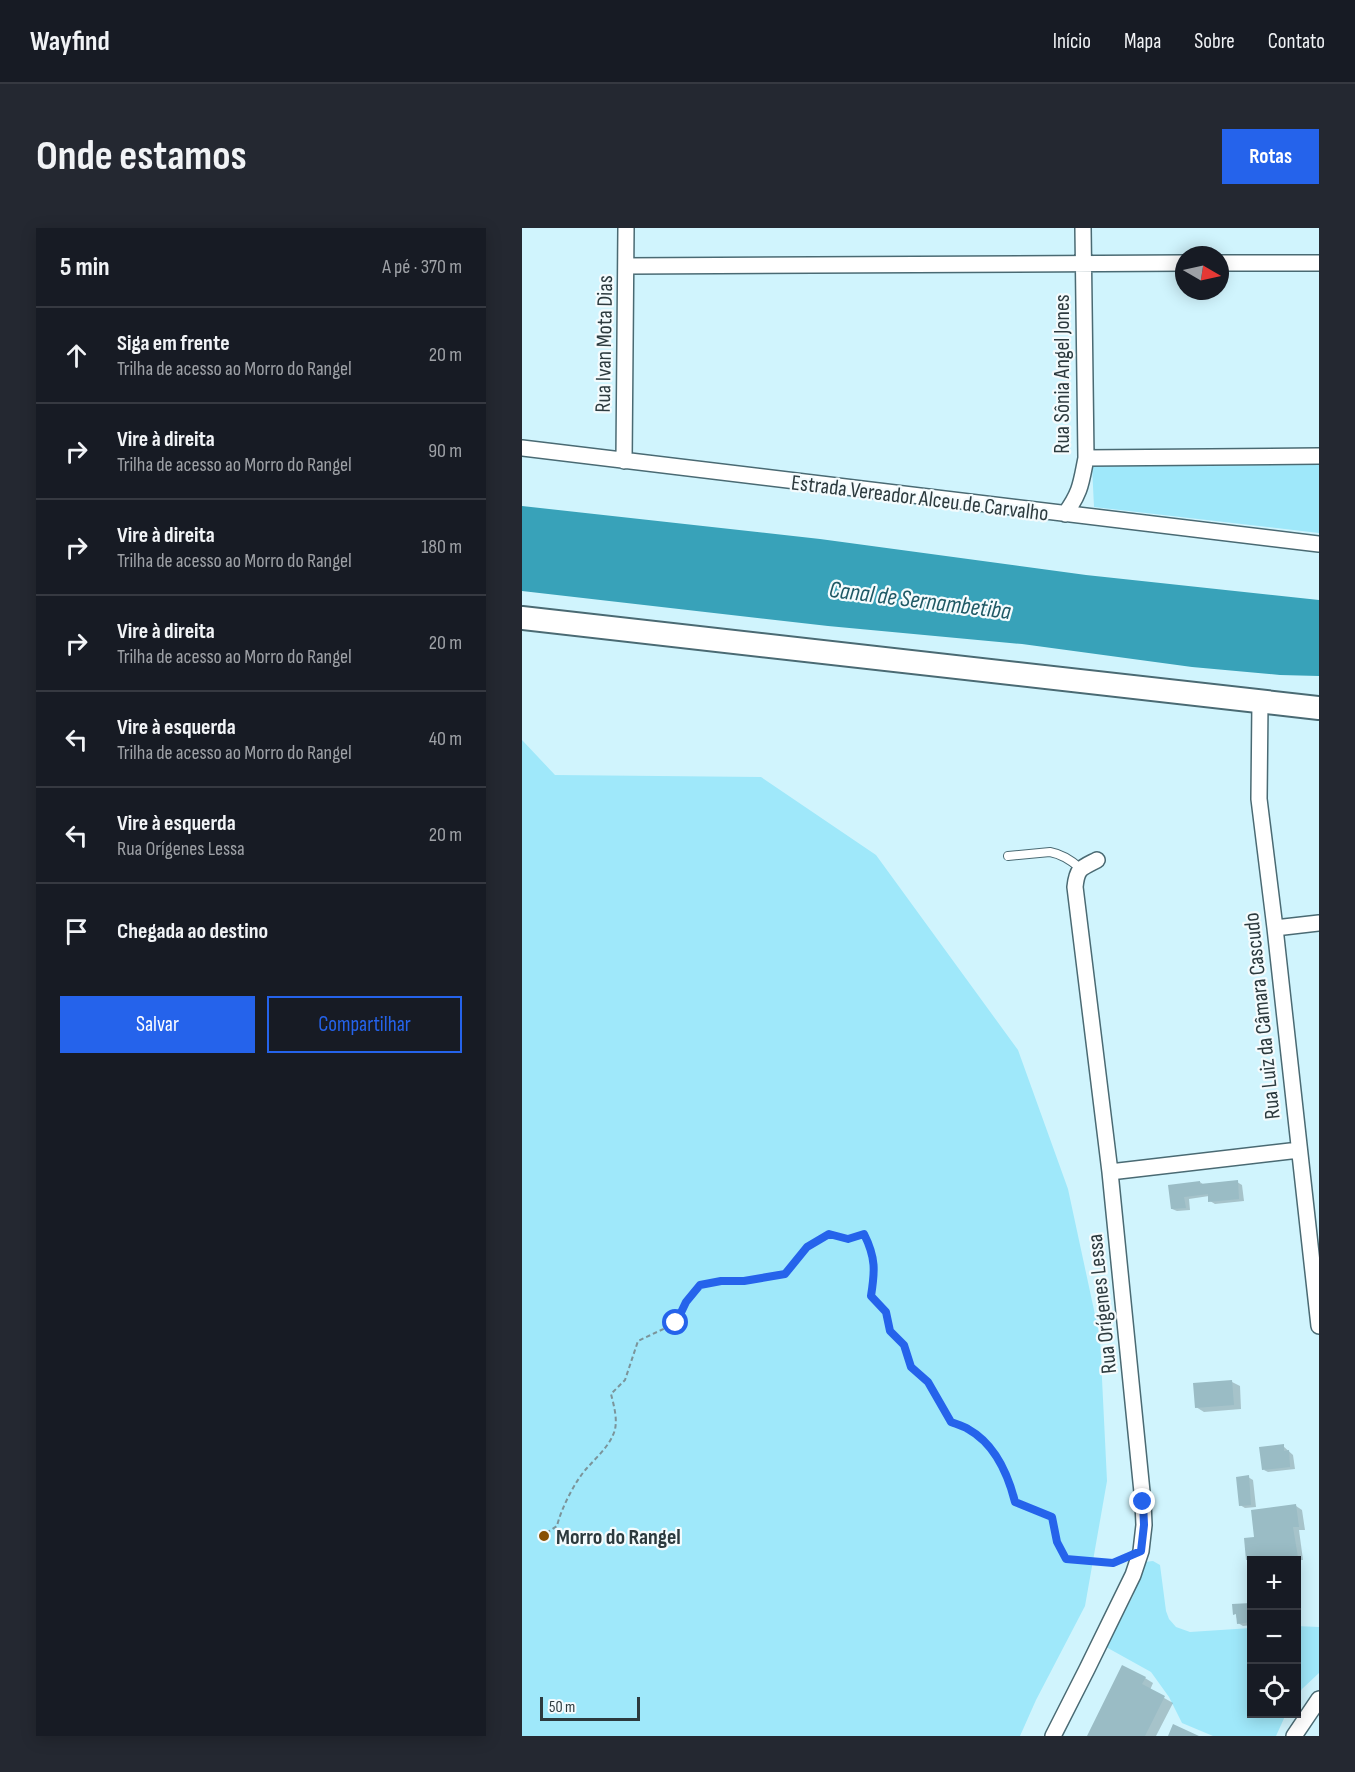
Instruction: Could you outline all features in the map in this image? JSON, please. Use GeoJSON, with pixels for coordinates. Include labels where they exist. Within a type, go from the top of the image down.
{"type":"FeatureCollection","features":[{"type":"Feature","properties":{"kind":"street","name":"Rua Ivan Mota Dias"},"geometry":{"type":"LineString","coordinates":[[624,461],[626,228]]}},
{"type":"Feature","properties":{"kind":"street","name":"Rua Sônia Angel Jones"},"geometry":{"type":"LineString","coordinates":[[1065,514],[1081,488],[1086,458],[1083,228]]}},
{"type":"Feature","properties":{"kind":"street"},"geometry":{"type":"LineString","coordinates":[[626,266],[1175,263]]}},
{"type":"Feature","properties":{"kind":"street"},"geometry":{"type":"LineString","coordinates":[[1229,263],[1319,263]]}},
{"type":"Feature","properties":{"kind":"street","name":"Estrada Vereador Alceu de Carvalho"},"geometry":{"type":"LineString","coordinates":[[522,448],[1319,544]]}},
{"type":"Feature","properties":{"kind":"street"},"geometry":{"type":"LineString","coordinates":[[1086,458],[1319,456]]}},
{"type":"Feature","properties":{"kind":"street"},"geometry":{"type":"LineString","coordinates":[[522,618],[1319,708]]}},
{"type":"Feature","properties":{"kind":"street","name":"Rua Luiz da Câmara Cascudo"},"geometry":{"type":"LineString","coordinates":[[1260,702],[1258,799],[1275,928],[1299,1150],[1316,1264],[1319,1326]]}},
{"type":"Feature","properties":{"kind":"street"},"geometry":{"type":"LineString","coordinates":[[1080,868],[1097,860]]}},
{"type":"Feature","properties":{"kind":"street","name":"Rua Orígenes Lessa"},"geometry":{"type":"LineString","coordinates":[[1053,1736],[1132,1575],[1141,1551],[1144,1525],[1110,1172],[1076,887],[1076,876],[1080,868]]}},
{"type":"Feature","properties":{"kind":"street"},"geometry":{"type":"LineString","coordinates":[[1275,928],[1319,923]]}},
{"type":"Feature","properties":{"kind":"street"},"geometry":{"type":"LineString","coordinates":[[1110,1172],[1299,1150]]}},
{"type":"Feature","properties":{"kind":"street"},"geometry":{"type":"LineString","coordinates":[[1294,1736],[1319,1699]]}},
{"type":"Feature","properties":{"kind":"lane"},"geometry":{"type":"LineString","coordinates":[[1008,856],[1050,852],[1072,861],[1080,868]]}},
{"type":"Feature","properties":{"kind":"path"},"geometry":{"type":"LineString","coordinates":[[540,1537],[557,1526],[561,1512],[585,1470],[614,1435],[616,1414],[611,1394],[624,1380],[638,1341],[676,1323],[686,1302],[700,1285],[785,1274],[807,1247],[829,1234],[848,1239],[864,1234],[872,1251],[874,1275],[871,1296],[886,1312],[890,1331],[904,1345],[911,1367],[928,1382],[951,1422],[968,1428],[989,1445],[1009,1480],[1015,1502],[1052,1517],[1057,1542],[1066,1559],[1113,1563],[1141,1551]]}},
{"type":"Feature","properties":{"kind":"shaded area"},"geometry":{"type":"Polygon","coordinates":[[[1319,465],[1319,533],[1094,507],[1092,466],[1319,465]]]}},
{"type":"Feature","properties":{"kind":"shaded area"},"geometry":{"type":"Polygon","coordinates":[[[522,740],[555,775],[761,777],[876,855],[1018,1050],[1068,1189],[1100,1338],[1107,1481],[1085,1606],[1020,1736],[522,1736],[522,740]]]}},
{"type":"Feature","properties":{"kind":"shaded area"},"geometry":{"type":"Polygon","coordinates":[[[1153,1561],[1160,1565],[1166,1611],[1176,1627],[1190,1632],[1247,1628],[1247,1718],[1284,1718],[1276,1736],[1213,1736],[1182,1723],[1169,1697],[1151,1672],[1106,1647],[1133,1596],[1144,1562],[1153,1561]]]}},
{"type":"Feature","properties":{"kind":"shaded area"},"geometry":{"type":"Polygon","coordinates":[[[1301,1626],[1319,1627],[1319,1673],[1301,1691],[1301,1626]]]}},
{"type":"Feature","properties":{"kind":"water","name":"Canal de Sernambetiba"},"geometry":{"type":"Polygon","coordinates":[[[522,506],[820,539],[1086,575],[1319,600],[1319,676],[1192,667],[1022,644],[828,626],[522,591],[522,506]]]}},
{"type":"Feature","properties":{"kind":"building"},"geometry":{"type":"Polygon","coordinates":[[[1238,1180],[1239,1199],[1208,1202],[1208,1194],[1184,1197],[1186,1208],[1171,1209],[1168,1185],[1238,1180]]]}},
{"type":"Feature","properties":{"kind":"building"},"geometry":{"type":"Polygon","coordinates":[[[1232,1380],[1234,1405],[1195,1408],[1193,1383],[1232,1380]]]}},
{"type":"Feature","properties":{"kind":"building"},"geometry":{"type":"Polygon","coordinates":[[[1284,1444],[1284,1451],[1289,1450],[1290,1467],[1262,1470],[1259,1447],[1284,1444]]]}},
{"type":"Feature","properties":{"kind":"building"},"geometry":{"type":"Polygon","coordinates":[[[1249,1475],[1251,1505],[1239,1506],[1236,1477],[1249,1475]]]}},
{"type":"Feature","properties":{"kind":"building"},"geometry":{"type":"Polygon","coordinates":[[[1296,1504],[1299,1527],[1293,1527],[1298,1556],[1247,1556],[1246,1560],[1244,1538],[1254,1537],[1251,1510],[1296,1504]]]}},
{"type":"Feature","properties":{"kind":"building"},"geometry":{"type":"Polygon","coordinates":[[[1247,1603],[1247,1623],[1237,1624],[1232,1604],[1247,1603]]]}},
{"type":"Feature","properties":{"kind":"building"},"geometry":{"type":"Polygon","coordinates":[[[1122,1665],[1146,1677],[1142,1684],[1165,1696],[1145,1736],[1087,1736],[1122,1665]]]}},
{"type":"Feature","properties":{"kind":"building"},"geometry":{"type":"Polygon","coordinates":[[[1173,1724],[1199,1736],[1168,1736],[1173,1724]]]}},
{"type":"Feature","properties":{"kind":"place","name":"Morro do Rangel"},"geometry":{"type":"Point","coordinates":[544,1536]}},
{"type":"Feature","properties":{"kind":"route"},"geometry":{"type":"LineString","coordinates":[[676,1323],[686,1302],[700,1285],[785,1274],[807,1247],[829,1234],[848,1239],[864,1234],[872,1251],[874,1275],[871,1296],[886,1312],[890,1331],[904,1345],[911,1367],[928,1382],[951,1422],[968,1428],[989,1445],[1009,1480],[1015,1502],[1052,1517],[1057,1542],[1066,1559],[1113,1563],[1141,1551],[1144,1525],[1143,1502]]}}]}
